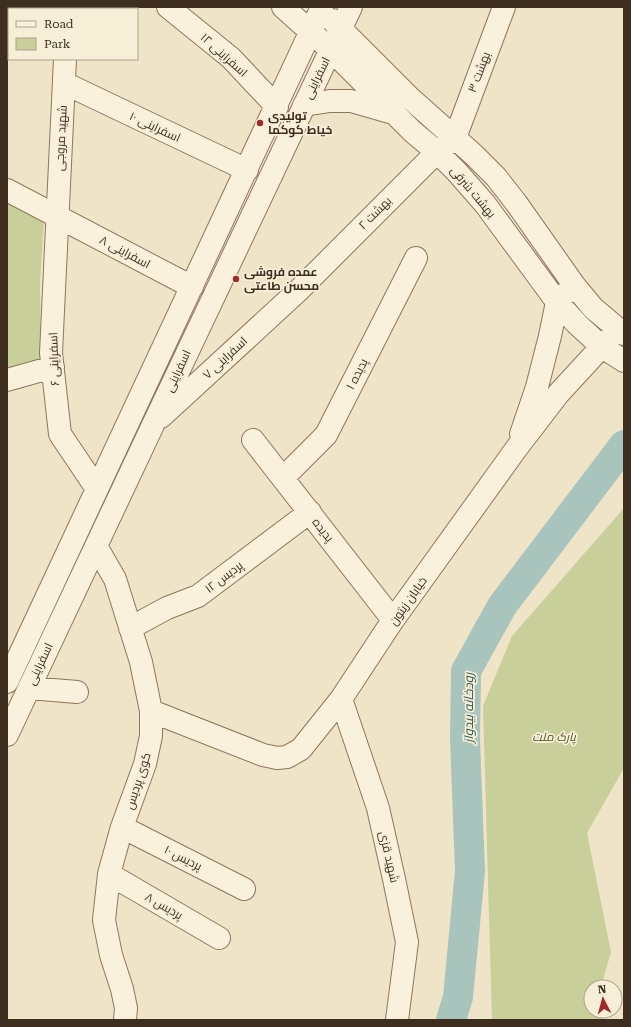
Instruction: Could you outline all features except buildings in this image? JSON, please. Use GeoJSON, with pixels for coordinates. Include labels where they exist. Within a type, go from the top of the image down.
{"type":"FeatureCollection","features":[{"type":"Feature","properties":{"kind":"street","name":"اسفراینی ۱۲"},"geometry":{"type":"LineString","coordinates":[[168,7],[231,58],[276,107]]}},
{"type":"Feature","properties":{"kind":"street","name":"بهشت شرقی"},"geometry":{"type":"LineString","coordinates":[[283,7],[330,50],[413,132],[437,152],[457,172],[485,204],[557,302],[577,324],[602,347],[624,361]]}},
{"type":"Feature","properties":{"kind":"street","name":"اسفراینی"},"geometry":{"type":"LineString","coordinates":[[7,735],[152,425],[351,7]]}},
{"type":"Feature","properties":{"kind":"street","name":"بهشت ۳"},"geometry":{"type":"LineString","coordinates":[[455,138],[504,7]]}},
{"type":"Feature","properties":{"kind":"street","name":"اسفراینی"},"geometry":{"type":"LineString","coordinates":[[9,672],[247,170],[321,8]]}},
{"type":"Feature","properties":{"kind":"street","name":"بهشت شرقی"},"geometry":{"type":"LineString","coordinates":[[321,8],[410,98],[496,177],[518,204],[574,285],[593,308],[621,332]]}},
{"type":"Feature","properties":{"kind":"street","name":"شهید مروجی"},"geometry":{"type":"LineString","coordinates":[[58,216],[65,60]]}},
{"type":"Feature","properties":{"kind":"street","name":"اسفراینی ۱۰"},"geometry":{"type":"LineString","coordinates":[[64,83],[247,170]]}},
{"type":"Feature","properties":{"kind":"street"},"geometry":{"type":"LineString","coordinates":[[304,105],[330,101],[351,101],[395,114]]}},
{"type":"Feature","properties":{"kind":"street","name":"بهشت ۲"},"geometry":{"type":"LineString","coordinates":[[298,291],[437,152],[455,138]]}},
{"type":"Feature","properties":{"kind":"street","name":"اسفراینی ۸"},"geometry":{"type":"LineString","coordinates":[[7,190],[192,287]]}},
{"type":"Feature","properties":{"kind":"street","name":"اسفراینی ۶"},"geometry":{"type":"LineString","coordinates":[[58,216],[51,352],[60,434],[97,489]]}},
{"type":"Feature","properties":{"kind":"street","name":"پدیده ۱"},"geometry":{"type":"LineString","coordinates":[[283,478],[326,435],[416,258]]}},
{"type":"Feature","properties":{"kind":"street"},"geometry":{"type":"LineString","coordinates":[[516,449],[537,387],[557,302],[574,285]]}},
{"type":"Feature","properties":{"kind":"street","name":"اسفراینی ۷"},"geometry":{"type":"LineString","coordinates":[[152,425],[298,291]]}},
{"type":"Feature","properties":{"kind":"street","name":"خیابان زیتون"},"geometry":{"type":"LineString","coordinates":[[151,711],[263,755],[277,758],[287,757],[301,749],[341,699],[393,620],[516,449],[559,393],[602,347],[621,332]]}},
{"type":"Feature","properties":{"kind":"street"},"geometry":{"type":"LineString","coordinates":[[7,380],[53,367]]}},
{"type":"Feature","properties":{"kind":"street","name":"پدیده"},"geometry":{"type":"LineString","coordinates":[[253,440],[393,620]]}},
{"type":"Feature","properties":{"kind":"street","name":"پردیس ۱۲"},"geometry":{"type":"LineString","coordinates":[[130,628],[167,608],[198,596],[310,512]]}},
{"type":"Feature","properties":{"kind":"street","name":"کوی پردیس"},"geometry":{"type":"LineString","coordinates":[[96,546],[115,580],[141,662],[151,711],[151,736],[145,764],[122,827],[109,874],[104,920],[111,955],[122,989],[126,1008],[126,1020]]}},
{"type":"Feature","properties":{"kind":"street"},"geometry":{"type":"LineString","coordinates":[[29,688],[77,692]]}},
{"type":"Feature","properties":{"kind":"street","name":"شهید قزی"},"geometry":{"type":"LineString","coordinates":[[341,699],[378,808],[407,942],[397,1020]]}},
{"type":"Feature","properties":{"kind":"street","name":"پردیس ۱۰"},"geometry":{"type":"LineString","coordinates":[[122,827],[244,889]]}},
{"type":"Feature","properties":{"kind":"street","name":"پردیس ۸"},"geometry":{"type":"LineString","coordinates":[[109,874],[219,938]]}},
{"type":"Feature","properties":{"kind":"green space"},"geometry":{"type":"Polygon","coordinates":[[[7,198],[44,219],[40,284],[41,358],[33,370],[7,375],[7,198]]]}},
{"type":"Feature","properties":{"kind":"green space","name":"پارک ملت"},"geometry":{"type":"Polygon","coordinates":[[[624,508],[624,768],[587,833],[611,952],[603,979],[583,979],[583,1019],[604,1020],[492,1020],[483,706],[512,636],[624,508]]]}},
{"type":"Feature","properties":{"kind":"waterway","name":"رودخانه بیدواز"},"geometry":{"type":"LineString","coordinates":[[451,1020],[458,997],[470,871],[465,739],[466,671],[502,606],[624,445]]}},
{"type":"Feature","properties":{"kind":"place","name":"تولیدی خیاط کوکما"},"geometry":{"type":"Point","coordinates":[260,123]}},
{"type":"Feature","properties":{"kind":"place","name":"عمده فروشی محسن طاعتی"},"geometry":{"type":"Point","coordinates":[236,279]}}]}
